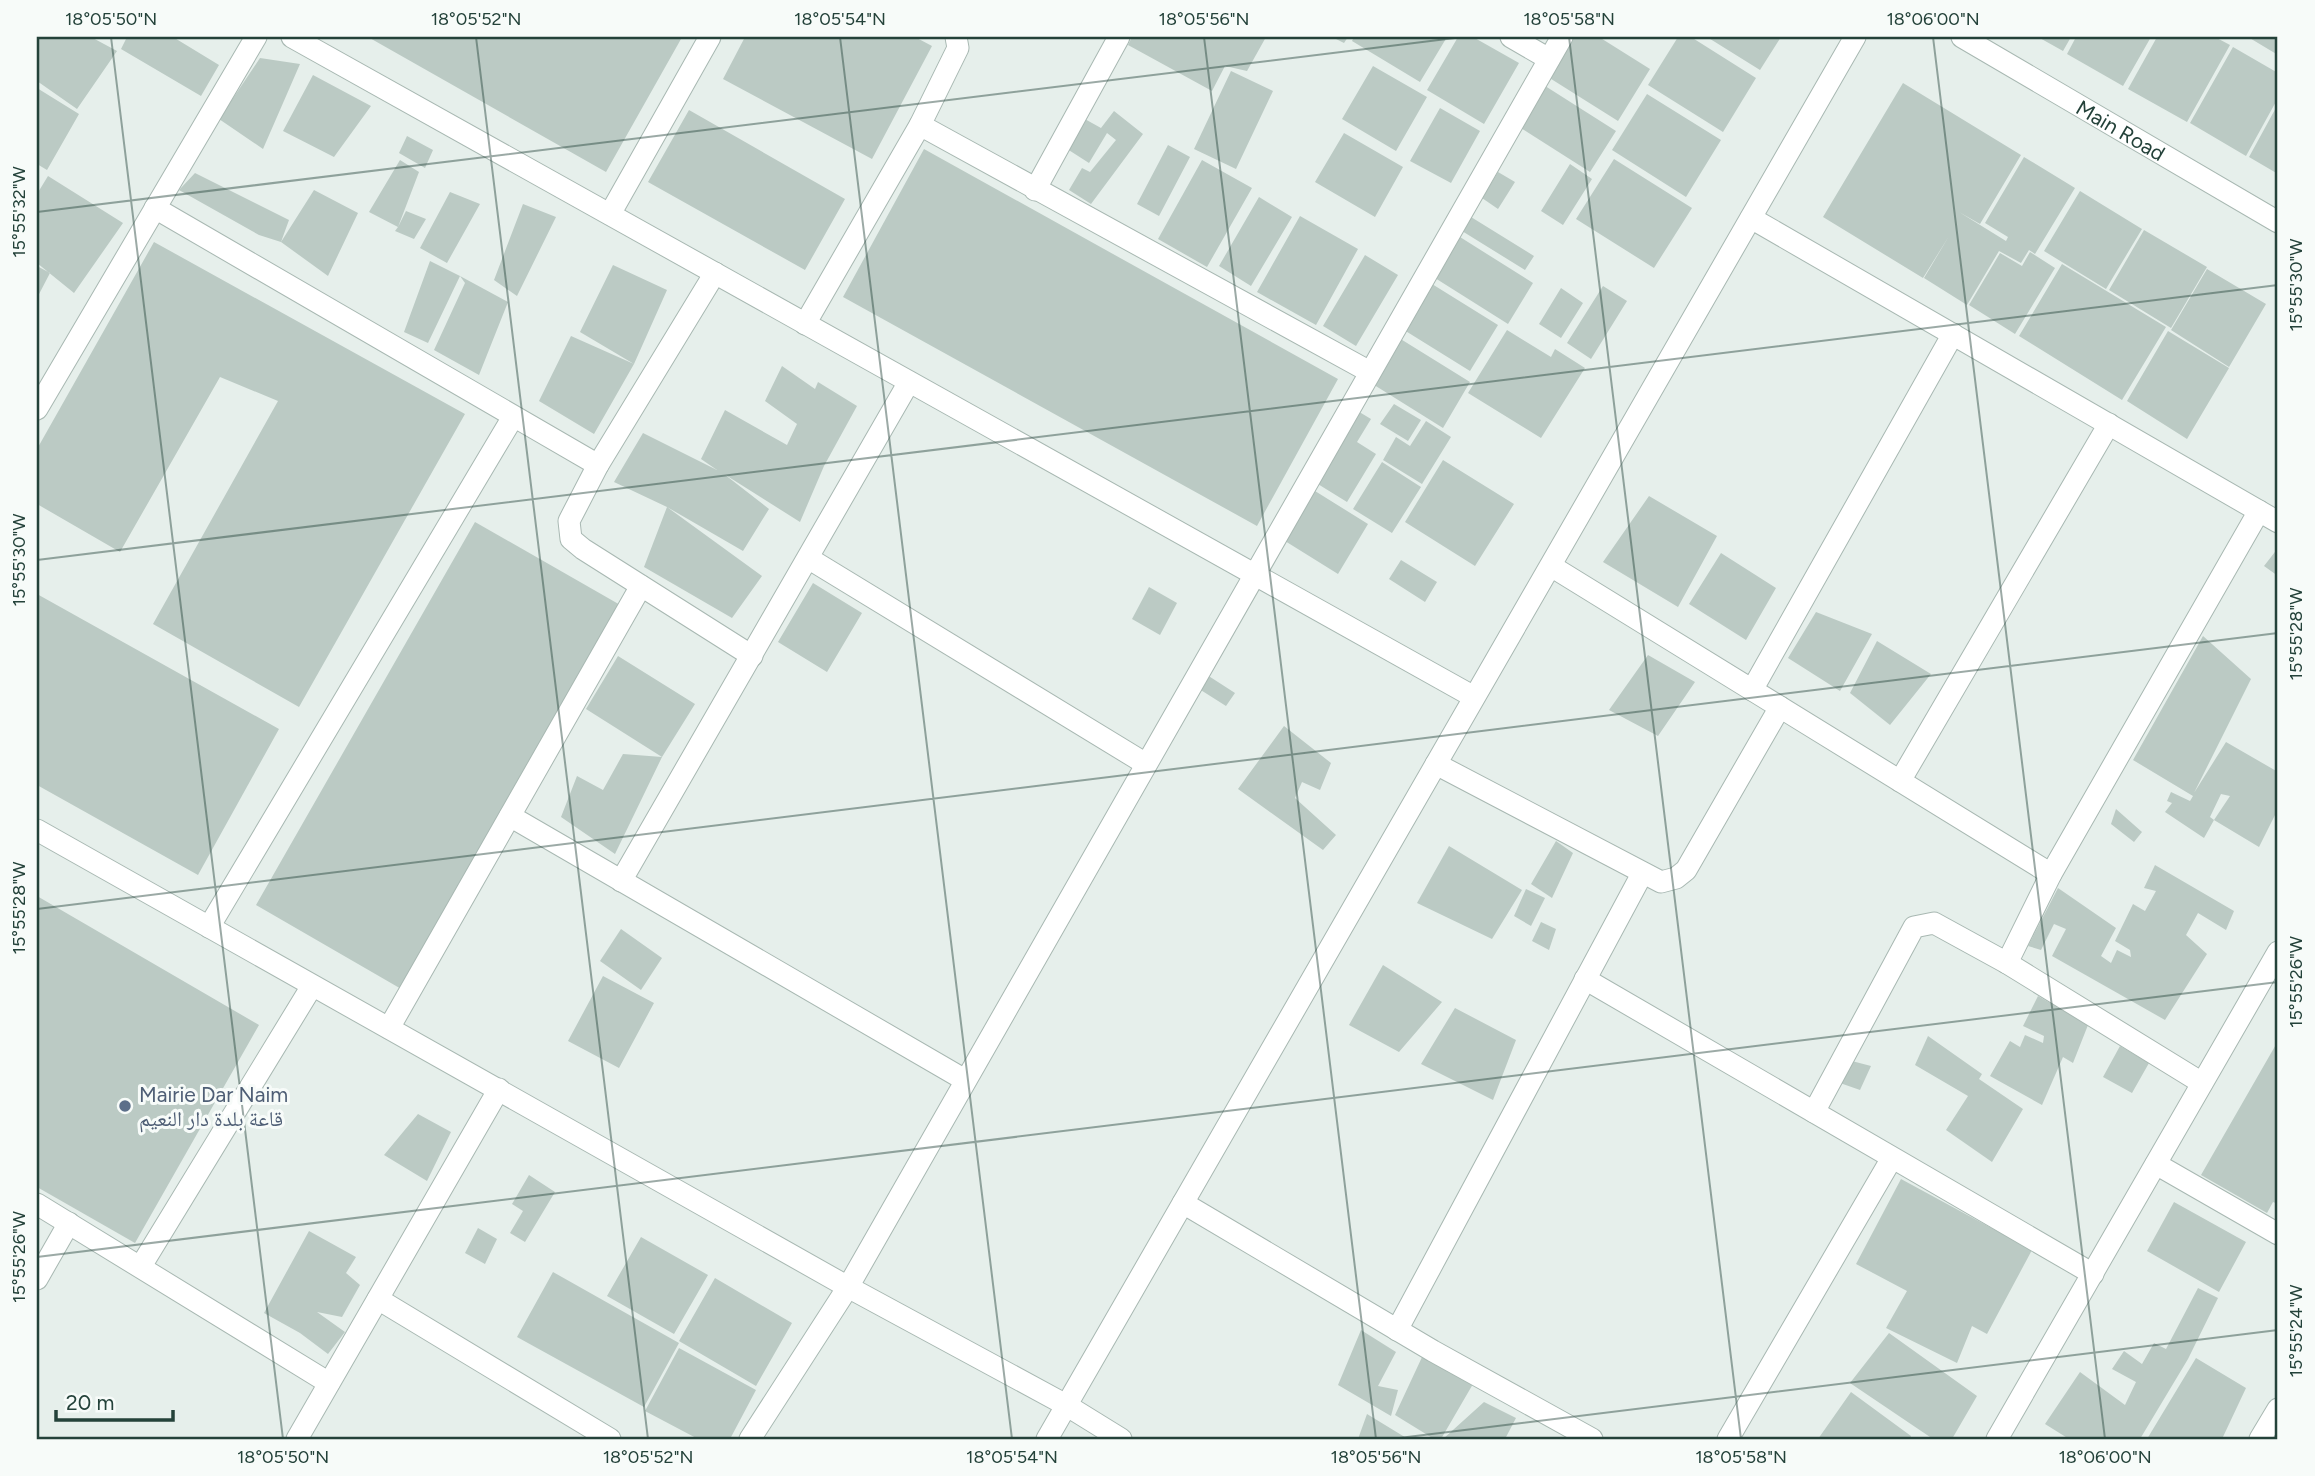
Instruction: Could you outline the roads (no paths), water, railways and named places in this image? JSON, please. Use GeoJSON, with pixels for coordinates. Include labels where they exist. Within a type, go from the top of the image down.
{"type":"FeatureCollection","features":[{"type":"Feature","properties":{"kind":"street"},"geometry":{"type":"LineString","coordinates":[[37,409],[256,37]]}},
{"type":"Feature","properties":{"kind":"street"},"geometry":{"type":"LineString","coordinates":[[292,37],[1474,697]]}},
{"type":"Feature","properties":{"kind":"street"},"geometry":{"type":"LineString","coordinates":[[610,215],[710,37]]}},
{"type":"Feature","properties":{"kind":"street"},"geometry":{"type":"LineString","coordinates":[[805,324],[920,125],[958,48],[956,37]]}},
{"type":"Feature","properties":{"kind":"street"},"geometry":{"type":"LineString","coordinates":[[1035,190],[1119,37]]}},
{"type":"Feature","properties":{"kind":"street"},"geometry":{"type":"LineString","coordinates":[[1511,37],[1549,59]]}},
{"type":"Feature","properties":{"kind":"street"},"geometry":{"type":"LineString","coordinates":[[750,1439],[848,1287],[1562,37]]}},
{"type":"Feature","properties":{"kind":"street"},"geometry":{"type":"LineString","coordinates":[[1047,1439],[1855,37]]}},
{"type":"Feature","properties":{"kind":"street","name":"Main Road"},"geometry":{"type":"LineString","coordinates":[[1962,37],[2278,222]]}},
{"type":"Feature","properties":{"kind":"street"},"geometry":{"type":"LineString","coordinates":[[920,125],[1370,372]]}},
{"type":"Feature","properties":{"kind":"street"},"geometry":{"type":"LineString","coordinates":[[155,208],[598,465]]}},
{"type":"Feature","properties":{"kind":"street"},"geometry":{"type":"LineString","coordinates":[[1751,218],[2278,522]]}},
{"type":"Feature","properties":{"kind":"street"},"geometry":{"type":"LineString","coordinates":[[715,273],[598,465],[569,521],[571,539],[752,656]]}},
{"type":"Feature","properties":{"kind":"street"},"geometry":{"type":"LineString","coordinates":[[1752,690],[1953,334]]}},
{"type":"Feature","properties":{"kind":"street"},"geometry":{"type":"LineString","coordinates":[[621,881],[909,382]]}},
{"type":"Feature","properties":{"kind":"street"},"geometry":{"type":"LineString","coordinates":[[209,927],[513,417]]}},
{"type":"Feature","properties":{"kind":"street"},"geometry":{"type":"LineString","coordinates":[[1900,781],[2109,424]]}},
{"type":"Feature","properties":{"kind":"street"},"geometry":{"type":"LineString","coordinates":[[2007,962],[2051,874],[2259,511]]}},
{"type":"Feature","properties":{"kind":"street"},"geometry":{"type":"LineString","coordinates":[[808,558],[1146,764]]}},
{"type":"Feature","properties":{"kind":"street"},"geometry":{"type":"LineString","coordinates":[[1551,566],[2051,874]]}},
{"type":"Feature","properties":{"kind":"street"},"geometry":{"type":"LineString","coordinates":[[389,1028],[641,586]]}},
{"type":"Feature","properties":{"kind":"street"},"geometry":{"type":"LineString","coordinates":[[1436,764],[1661,882],[1676,878],[1686,870],[1780,707]]}},
{"type":"Feature","properties":{"kind":"street"},"geometry":{"type":"LineString","coordinates":[[510,816],[965,1080]]}},
{"type":"Feature","properties":{"kind":"street"},"geometry":{"type":"LineString","coordinates":[[39,838],[209,927],[848,1287],[1066,1405],[1121,1439]]}},
{"type":"Feature","properties":{"kind":"street"},"geometry":{"type":"LineString","coordinates":[[1396,1330],[1642,874]]}},
{"type":"Feature","properties":{"kind":"street"},"geometry":{"type":"LineString","coordinates":[[1815,1112],[1914,927],[1934,923],[2007,962],[2202,1083]]}},
{"type":"Feature","properties":{"kind":"street"},"geometry":{"type":"LineString","coordinates":[[1997,1439],[2202,1083],[2272,978],[2278,952]]}},
{"type":"Feature","properties":{"kind":"street"},"geometry":{"type":"LineString","coordinates":[[1585,979],[2093,1274]]}},
{"type":"Feature","properties":{"kind":"street"},"geometry":{"type":"LineString","coordinates":[[141,1266],[312,986]]}},
{"type":"Feature","properties":{"kind":"street"},"geometry":{"type":"LineString","coordinates":[[297,1439],[499,1089]]}},
{"type":"Feature","properties":{"kind":"street"},"geometry":{"type":"LineString","coordinates":[[1728,1439],[1892,1158]]}},
{"type":"Feature","properties":{"kind":"street"},"geometry":{"type":"LineString","coordinates":[[2156,1164],[2278,1234]]}},
{"type":"Feature","properties":{"kind":"street"},"geometry":{"type":"LineString","coordinates":[[1183,1203],[1396,1330],[1592,1439]]}},
{"type":"Feature","properties":{"kind":"street"},"geometry":{"type":"LineString","coordinates":[[37,1204],[330,1383]]}},
{"type":"Feature","properties":{"kind":"street"},"geometry":{"type":"LineString","coordinates":[[37,1279],[69,1223]]}},
{"type":"Feature","properties":{"kind":"street"},"geometry":{"type":"LineString","coordinates":[[378,1298],[610,1439]]}},
{"type":"Feature","properties":{"kind":"street"},"geometry":{"type":"LineString","coordinates":[[2260,1439],[2278,1409]]}},
{"type":"Feature","properties":{"kind":"place","name":"Mairie Dar Naim قاعة بلدة دار النعيم"},"geometry":{"type":"Point","coordinates":[125,1106]}}]}
